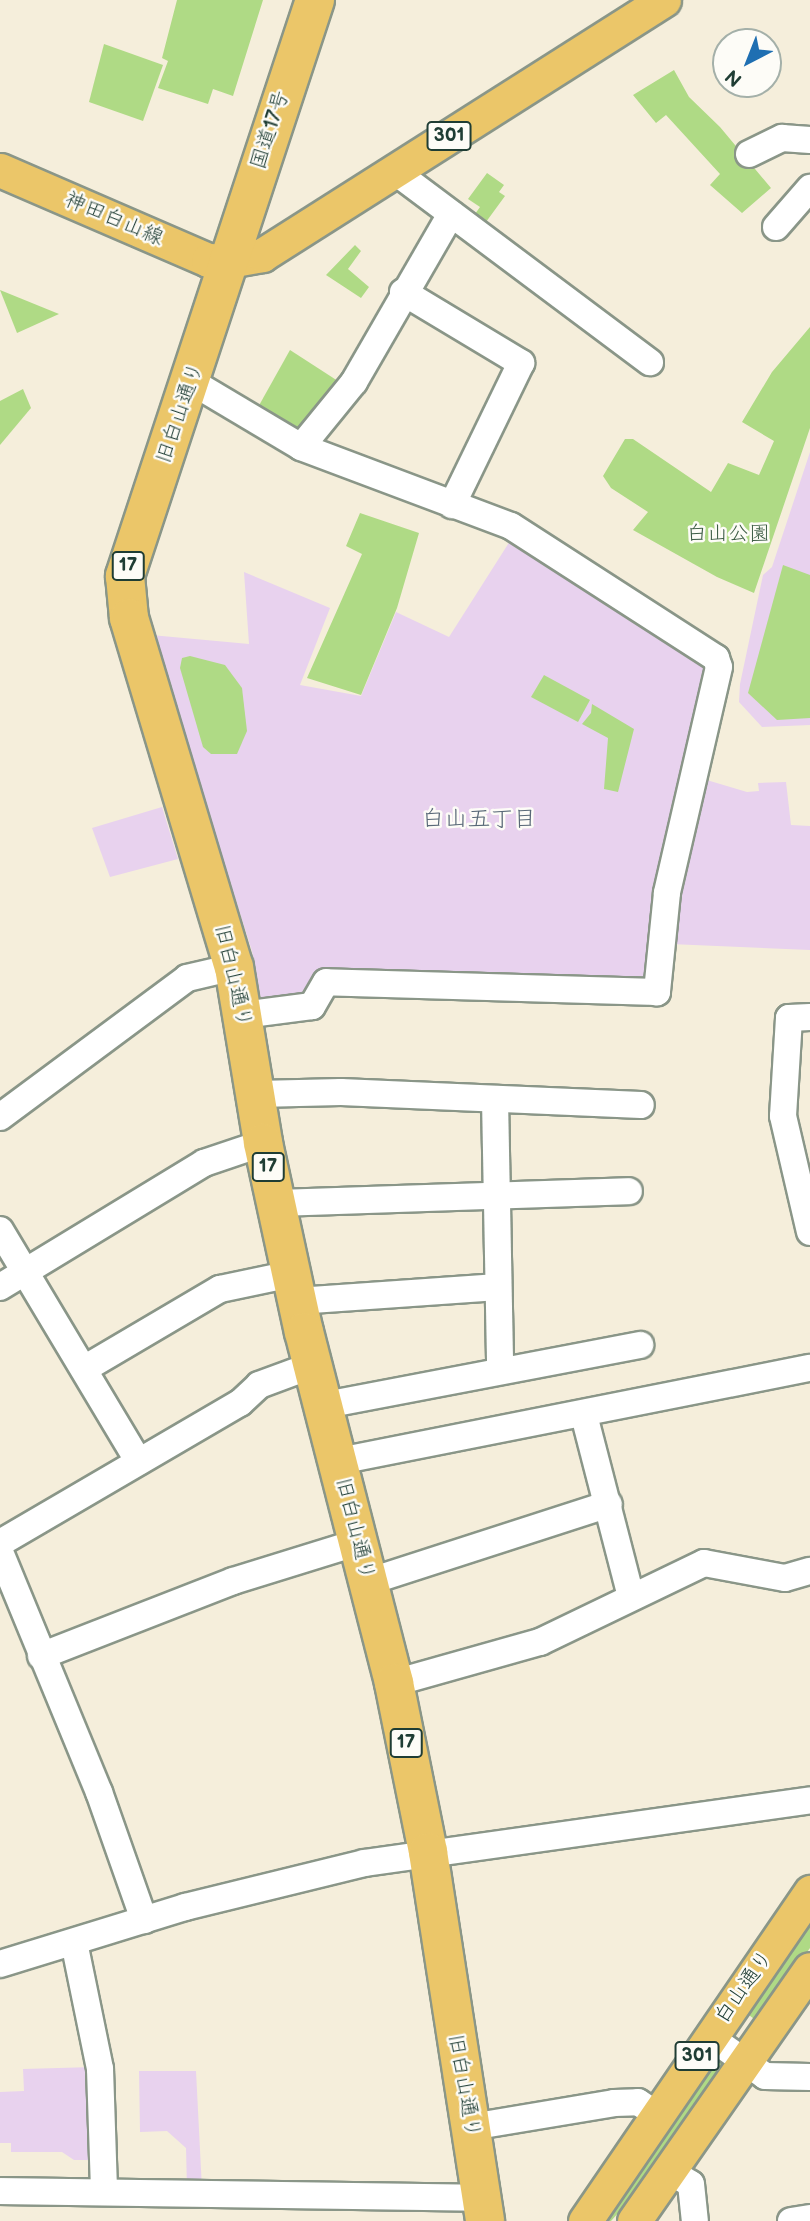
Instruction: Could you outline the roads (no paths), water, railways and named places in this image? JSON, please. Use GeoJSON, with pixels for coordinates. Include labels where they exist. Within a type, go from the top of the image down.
{"type":"FeatureCollection","features":[{"type":"Feature","properties":{"kind":"highway","name":"国道17号"},"geometry":{"type":"LineString","coordinates":[[229,261],[315,0]]}},
{"type":"Feature","properties":{"kind":"highway","name":"旧白山通り"},"geometry":{"type":"LineString","coordinates":[[229,261],[192,382],[125,576],[133,630],[234,967],[263,1143],[294,1287],[394,1683],[428,1852],[485,2212]]}},
{"type":"Feature","properties":{"kind":"main road","name":"301"},"geometry":{"type":"LineString","coordinates":[[229,261],[272,250],[393,170],[664,0]]}},
{"type":"Feature","properties":{"kind":"main road","name":"神田白山線"},"geometry":{"type":"LineString","coordinates":[[0,170],[208,260],[229,261]]}},
{"type":"Feature","properties":{"kind":"main road","name":"白山通り"},"geometry":{"type":"LineString","coordinates":[[585,2221],[810,1892]]}},
{"type":"Feature","properties":{"kind":"main road","name":"白山通り"},"geometry":{"type":"LineString","coordinates":[[634,2221],[671,2172],[810,1969]]}},
{"type":"Feature","properties":{"kind":"street"},"geometry":{"type":"LineString","coordinates":[[750,154],[782,138],[810,140]]}},
{"type":"Feature","properties":{"kind":"street"},"geometry":{"type":"LineString","coordinates":[[393,170],[650,362]]}},
{"type":"Feature","properties":{"kind":"street"},"geometry":{"type":"LineString","coordinates":[[776,227],[810,188]]}},
{"type":"Feature","properties":{"kind":"street"},"geometry":{"type":"LineString","coordinates":[[301,447],[354,382],[403,292],[451,214]]}},
{"type":"Feature","properties":{"kind":"street"},"geometry":{"type":"LineString","coordinates":[[403,292],[522,363],[452,505]]}},
{"type":"Feature","properties":{"kind":"street"},"geometry":{"type":"LineString","coordinates":[[192,382],[301,447],[511,526],[716,658],[719,667],[667,893],[657,992],[326,982],[312,1006],[243,1015]]}},
{"type":"Feature","properties":{"kind":"street"},"geometry":{"type":"LineString","coordinates":[[0,1116],[187,978],[234,967]]}},
{"type":"Feature","properties":{"kind":"street"},"geometry":{"type":"LineString","coordinates":[[810,1017],[789,1018],[783,1116],[810,1232]]}},
{"type":"Feature","properties":{"kind":"street"},"geometry":{"type":"LineString","coordinates":[[257,1094],[641,1105]]}},
{"type":"Feature","properties":{"kind":"street"},"geometry":{"type":"LineString","coordinates":[[495,1099],[495,1287],[500,1371]]}},
{"type":"Feature","properties":{"kind":"street"},"geometry":{"type":"LineString","coordinates":[[0,1287],[26,1268],[204,1163],[263,1143]]}},
{"type":"Feature","properties":{"kind":"street"},"geometry":{"type":"LineString","coordinates":[[276,1203],[629,1191]]}},
{"type":"Feature","properties":{"kind":"street"},"geometry":{"type":"LineString","coordinates":[[0,1230],[26,1268],[139,1462]]}},
{"type":"Feature","properties":{"kind":"street"},"geometry":{"type":"LineString","coordinates":[[84,1369],[220,1289],[495,1287]]}},
{"type":"Feature","properties":{"kind":"street"},"geometry":{"type":"LineString","coordinates":[[325,1405],[640,1345]]}},
{"type":"Feature","properties":{"kind":"street"},"geometry":{"type":"LineString","coordinates":[[0,1543],[240,1403],[259,1385],[313,1365]]}},
{"type":"Feature","properties":{"kind":"street"},"geometry":{"type":"LineString","coordinates":[[339,1461],[810,1370]]}},
{"type":"Feature","properties":{"kind":"street"},"geometry":{"type":"LineString","coordinates":[[584,1415],[631,1597]]}},
{"type":"Feature","properties":{"kind":"street"},"geometry":{"type":"LineString","coordinates":[[368,1582],[609,1504]]}},
{"type":"Feature","properties":{"kind":"street"},"geometry":{"type":"LineString","coordinates":[[41,1656],[233,1581],[359,1542]]}},
{"type":"Feature","properties":{"kind":"street"},"geometry":{"type":"LineString","coordinates":[[0,1552],[99,1792],[144,1920]]}},
{"type":"Feature","properties":{"kind":"street"},"geometry":{"type":"LineString","coordinates":[[394,1683],[540,1642],[704,1563],[785,1578],[810,1571]]}},
{"type":"Feature","properties":{"kind":"street"},"geometry":{"type":"LineString","coordinates":[[0,1964],[144,1920],[365,1863],[810,1800]]}},
{"type":"Feature","properties":{"kind":"street"},"geometry":{"type":"LineString","coordinates":[[74,1942],[100,2069],[104,2192]]}},
{"type":"Feature","properties":{"kind":"street"},"geometry":{"type":"LineString","coordinates":[[710,2037],[765,2076],[810,2080]]}},
{"type":"Feature","properties":{"kind":"street"},"geometry":{"type":"LineString","coordinates":[[471,2127],[614,2103],[638,2102],[657,2115]]}},
{"type":"Feature","properties":{"kind":"street"},"geometry":{"type":"LineString","coordinates":[[671,2172],[691,2184],[695,2221]]}},
{"type":"Feature","properties":{"kind":"street"},"geometry":{"type":"LineString","coordinates":[[0,2191],[104,2192],[248,2209],[485,2212]]}},
{"type":"Feature","properties":{"kind":"street"},"geometry":{"type":"LineString","coordinates":[[791,2221],[810,2218]]}},
{"type":"Feature","properties":{"kind":"district","name":"白山五丁目"},"geometry":{"type":"Point","coordinates":[479,819]}},
{"type":"Feature","properties":{"kind":"park label","name":"白山公園"},"geometry":{"type":"Point","coordinates":[728,534]}}]}
